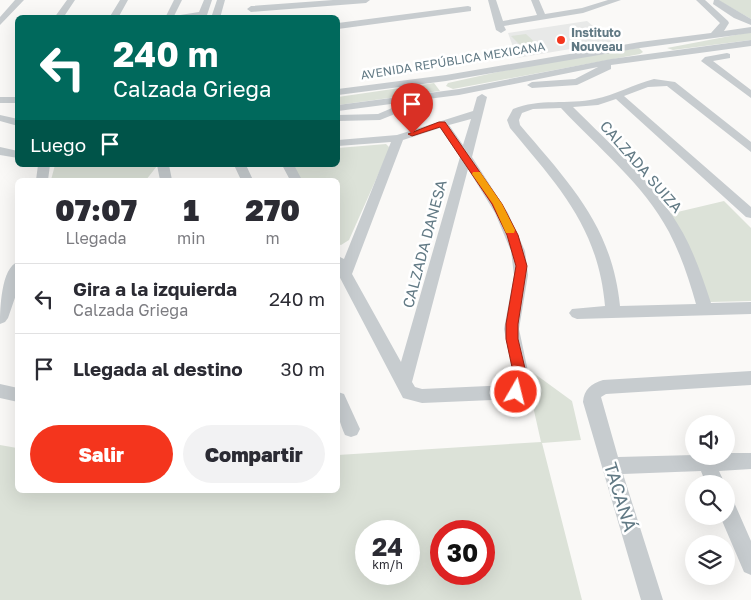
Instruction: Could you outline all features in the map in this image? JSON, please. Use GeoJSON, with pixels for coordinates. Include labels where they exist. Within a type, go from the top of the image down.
{"type":"FeatureCollection","features":[{"type":"Feature","properties":{"kind":"street"},"geometry":{"type":"LineString","coordinates":[[0,22],[20,0]]}},
{"type":"Feature","properties":{"kind":"street"},"geometry":{"type":"LineString","coordinates":[[60,15],[71,0]]}},
{"type":"Feature","properties":{"kind":"street"},"geometry":{"type":"LineString","coordinates":[[115,15],[124,0]]}},
{"type":"Feature","properties":{"kind":"street"},"geometry":{"type":"LineString","coordinates":[[171,15],[178,0]]}},
{"type":"Feature","properties":{"kind":"street"},"geometry":{"type":"LineString","coordinates":[[202,15],[208,0]]}},
{"type":"Feature","properties":{"kind":"street"},"geometry":{"type":"LineString","coordinates":[[216,15],[221,0]]}},
{"type":"Feature","properties":{"kind":"street"},"geometry":{"type":"LineString","coordinates":[[251,9],[366,0]]}},
{"type":"Feature","properties":{"kind":"street"},"geometry":{"type":"LineString","coordinates":[[446,0],[449,12]]}},
{"type":"Feature","properties":{"kind":"street"},"geometry":{"type":"LineString","coordinates":[[492,0],[500,27],[542,16],[583,10],[617,0]]}},
{"type":"Feature","properties":{"kind":"street"},"geometry":{"type":"LineString","coordinates":[[535,0],[542,16]]}},
{"type":"Feature","properties":{"kind":"street"},"geometry":{"type":"LineString","coordinates":[[577,0],[583,10]]}},
{"type":"Feature","properties":{"kind":"street"},"geometry":{"type":"LineString","coordinates":[[700,0],[725,22]]}},
{"type":"Feature","properties":{"kind":"street"},"geometry":{"type":"LineString","coordinates":[[713,0],[730,12],[748,21]]}},
{"type":"Feature","properties":{"kind":"street"},"geometry":{"type":"LineString","coordinates":[[340,26],[468,9]]}},
{"type":"Feature","properties":{"kind":"street"},"geometry":{"type":"LineString","coordinates":[[718,14],[730,12]]}},
{"type":"Feature","properties":{"kind":"street"},"geometry":{"type":"LineString","coordinates":[[725,22],[748,21]]}},
{"type":"Feature","properties":{"kind":"street"},"geometry":{"type":"LineString","coordinates":[[715,34],[722,28],[725,22]]}},
{"type":"Feature","properties":{"kind":"street","name":"AVENIDA REPÚBLICA MEXICANA"},"geometry":{"type":"LineString","coordinates":[[340,92],[446,78],[640,45],[751,30]]}},
{"type":"Feature","properties":{"kind":"street"},"geometry":{"type":"LineString","coordinates":[[660,42],[665,50],[675,54]]}},
{"type":"Feature","properties":{"kind":"street","name":"AVENIDA REPÚBLICA MEXICANA"},"geometry":{"type":"LineString","coordinates":[[340,108],[459,92],[611,62],[751,43]]}},
{"type":"Feature","properties":{"kind":"street"},"geometry":{"type":"LineString","coordinates":[[640,45],[652,56]]}},
{"type":"Feature","properties":{"kind":"street"},"geometry":{"type":"LineString","coordinates":[[751,53],[706,60],[751,95]]}},
{"type":"Feature","properties":{"kind":"street","name":"AVENIDA REPÚBLICA MEXICANA"},"geometry":{"type":"LineString","coordinates":[[500,84],[564,84],[578,82],[599,73],[611,62]]}},
{"type":"Feature","properties":{"kind":"street"},"geometry":{"type":"LineString","coordinates":[[446,78],[443,83],[444,87],[459,92]]}},
{"type":"Feature","properties":{"kind":"street"},"geometry":{"type":"LineString","coordinates":[[613,313],[607,265],[592,228],[572,194],[514,126],[515,114],[522,108],[599,102],[653,81],[667,82],[751,148]]}},
{"type":"Feature","properties":{"kind":"street"},"geometry":{"type":"LineString","coordinates":[[578,82],[599,102]]}},
{"type":"Feature","properties":{"kind":"street"},"geometry":{"type":"LineString","coordinates":[[564,84],[586,104]]}},
{"type":"Feature","properties":{"kind":"street","name":"AVENIDA REPÚBLICA MEXICANA"},"geometry":{"type":"LineString","coordinates":[[340,118],[360,119],[380,123],[424,96]]}},
{"type":"Feature","properties":{"kind":"street"},"geometry":{"type":"LineString","coordinates":[[618,96],[751,214]]}},
{"type":"Feature","properties":{"kind":"street","name":"CALZADA DANESA"},"geometry":{"type":"LineString","coordinates":[[403,384],[482,97]]}},
{"type":"Feature","properties":{"kind":"street"},"geometry":{"type":"LineString","coordinates":[[0,100],[15,100]]}},
{"type":"Feature","properties":{"kind":"street","name":"CALZADA SUIZA"},"geometry":{"type":"LineString","coordinates":[[565,106],[612,155],[670,222],[684,247],[706,310]]}},
{"type":"Feature","properties":{"kind":"street"},"geometry":{"type":"LineString","coordinates":[[340,142],[381,141],[398,138],[477,113]]}},
{"type":"Feature","properties":{"kind":"street"},"geometry":{"type":"LineString","coordinates":[[0,116],[15,116]]}},
{"type":"Feature","properties":{"kind":"street"},"geometry":{"type":"LineString","coordinates":[[0,116],[15,122]]}},
{"type":"Feature","properties":{"kind":"street"},"geometry":{"type":"LineString","coordinates":[[360,119],[365,142]]}},
{"type":"Feature","properties":{"kind":"street"},"geometry":{"type":"LineString","coordinates":[[380,123],[381,141]]}},
{"type":"Feature","properties":{"kind":"street"},"geometry":{"type":"LineString","coordinates":[[398,138],[341,268],[409,393],[416,396],[516,392],[522,381],[512,339],[512,324],[522,266],[512,235],[497,204],[442,123]]}},
{"type":"Feature","properties":{"kind":"street"},"geometry":{"type":"LineString","coordinates":[[0,151],[15,154]]}},
{"type":"Feature","properties":{"kind":"street"},"geometry":{"type":"LineString","coordinates":[[0,318],[15,276]]}},
{"type":"Feature","properties":{"kind":"street"},"geometry":{"type":"LineString","coordinates":[[577,313],[751,308]]}},
{"type":"Feature","properties":{"kind":"street","name":"TACANÁ"},"geometry":{"type":"LineString","coordinates":[[652,600],[610,466],[592,402],[592,394],[602,387],[751,378]]}},
{"type":"Feature","properties":{"kind":"street"},"geometry":{"type":"LineString","coordinates":[[0,391],[15,394]]}},
{"type":"Feature","properties":{"kind":"street"},"geometry":{"type":"LineString","coordinates":[[340,404],[351,430]]}},
{"type":"Feature","properties":{"kind":"street"},"geometry":{"type":"LineString","coordinates":[[735,462],[751,461]]}},
{"type":"Feature","properties":{"kind":"street"},"geometry":{"type":"LineString","coordinates":[[610,466],[685,464]]}},
{"type":"Feature","properties":{"kind":"street"},"geometry":{"type":"LineString","coordinates":[[733,525],[751,565]]}},
{"type":"Feature","properties":{"kind":"shaded area"},"geometry":{"type":"Polygon","coordinates":[[[718,0],[751,0],[751,19],[718,0]]]}},
{"type":"Feature","properties":{"kind":"shaded area","name":"Instituto Nouveau"},"geometry":{"type":"Polygon","coordinates":[[[587,21],[612,42],[517,58],[508,33],[587,21]]]}},
{"type":"Feature","properties":{"kind":"shaded area"},"geometry":{"type":"Polygon","coordinates":[[[751,32],[751,40],[673,50],[667,48],[751,32]]]}},
{"type":"Feature","properties":{"kind":"shaded area"},"geometry":{"type":"Polygon","coordinates":[[[526,34],[540,47],[524,49],[511,36],[526,34]]]}},
{"type":"Feature","properties":{"kind":"shaded area"},"geometry":{"type":"Polygon","coordinates":[[[639,48],[643,52],[640,54],[453,89],[446,86],[448,83],[534,64],[639,48]]]}},
{"type":"Feature","properties":{"kind":"shaded area"},"geometry":{"type":"Polygon","coordinates":[[[434,83],[440,91],[340,105],[340,97],[434,83]]]}},
{"type":"Feature","properties":{"kind":"shaded area"},"geometry":{"type":"Polygon","coordinates":[[[386,144],[390,148],[349,240],[341,245],[340,178],[299,178],[293,167],[340,167],[340,148],[386,144]]]}},
{"type":"Feature","properties":{"kind":"shaded area"},"geometry":{"type":"Polygon","coordinates":[[[54,167],[156,167],[148,178],[52,178],[54,167]]]}},
{"type":"Feature","properties":{"kind":"shaded area"},"geometry":{"type":"Polygon","coordinates":[[[724,201],[751,228],[751,301],[710,302],[669,214],[724,201]]]}},
{"type":"Feature","properties":{"kind":"shaded area"},"geometry":{"type":"Polygon","coordinates":[[[524,366],[572,401],[581,440],[542,443],[582,600],[0,600],[0,445],[15,448],[15,493],[340,493],[340,455],[541,442],[524,366]]]}},
{"type":"Feature","properties":{"kind":"slow traffic"},"geometry":{"type":"LineString","coordinates":[[477,174],[497,204],[510,230]]}},
{"type":"Feature","properties":{"kind":"place","name":"Instituto Nouveau"},"geometry":{"type":"Point","coordinates":[561,40]}},
{"type":"Feature","properties":{"kind":"route"},"geometry":{"type":"LineString","coordinates":[[412,134],[442,123],[497,204],[512,235],[522,266],[512,324],[512,339],[522,381],[516,392]]}}]}
